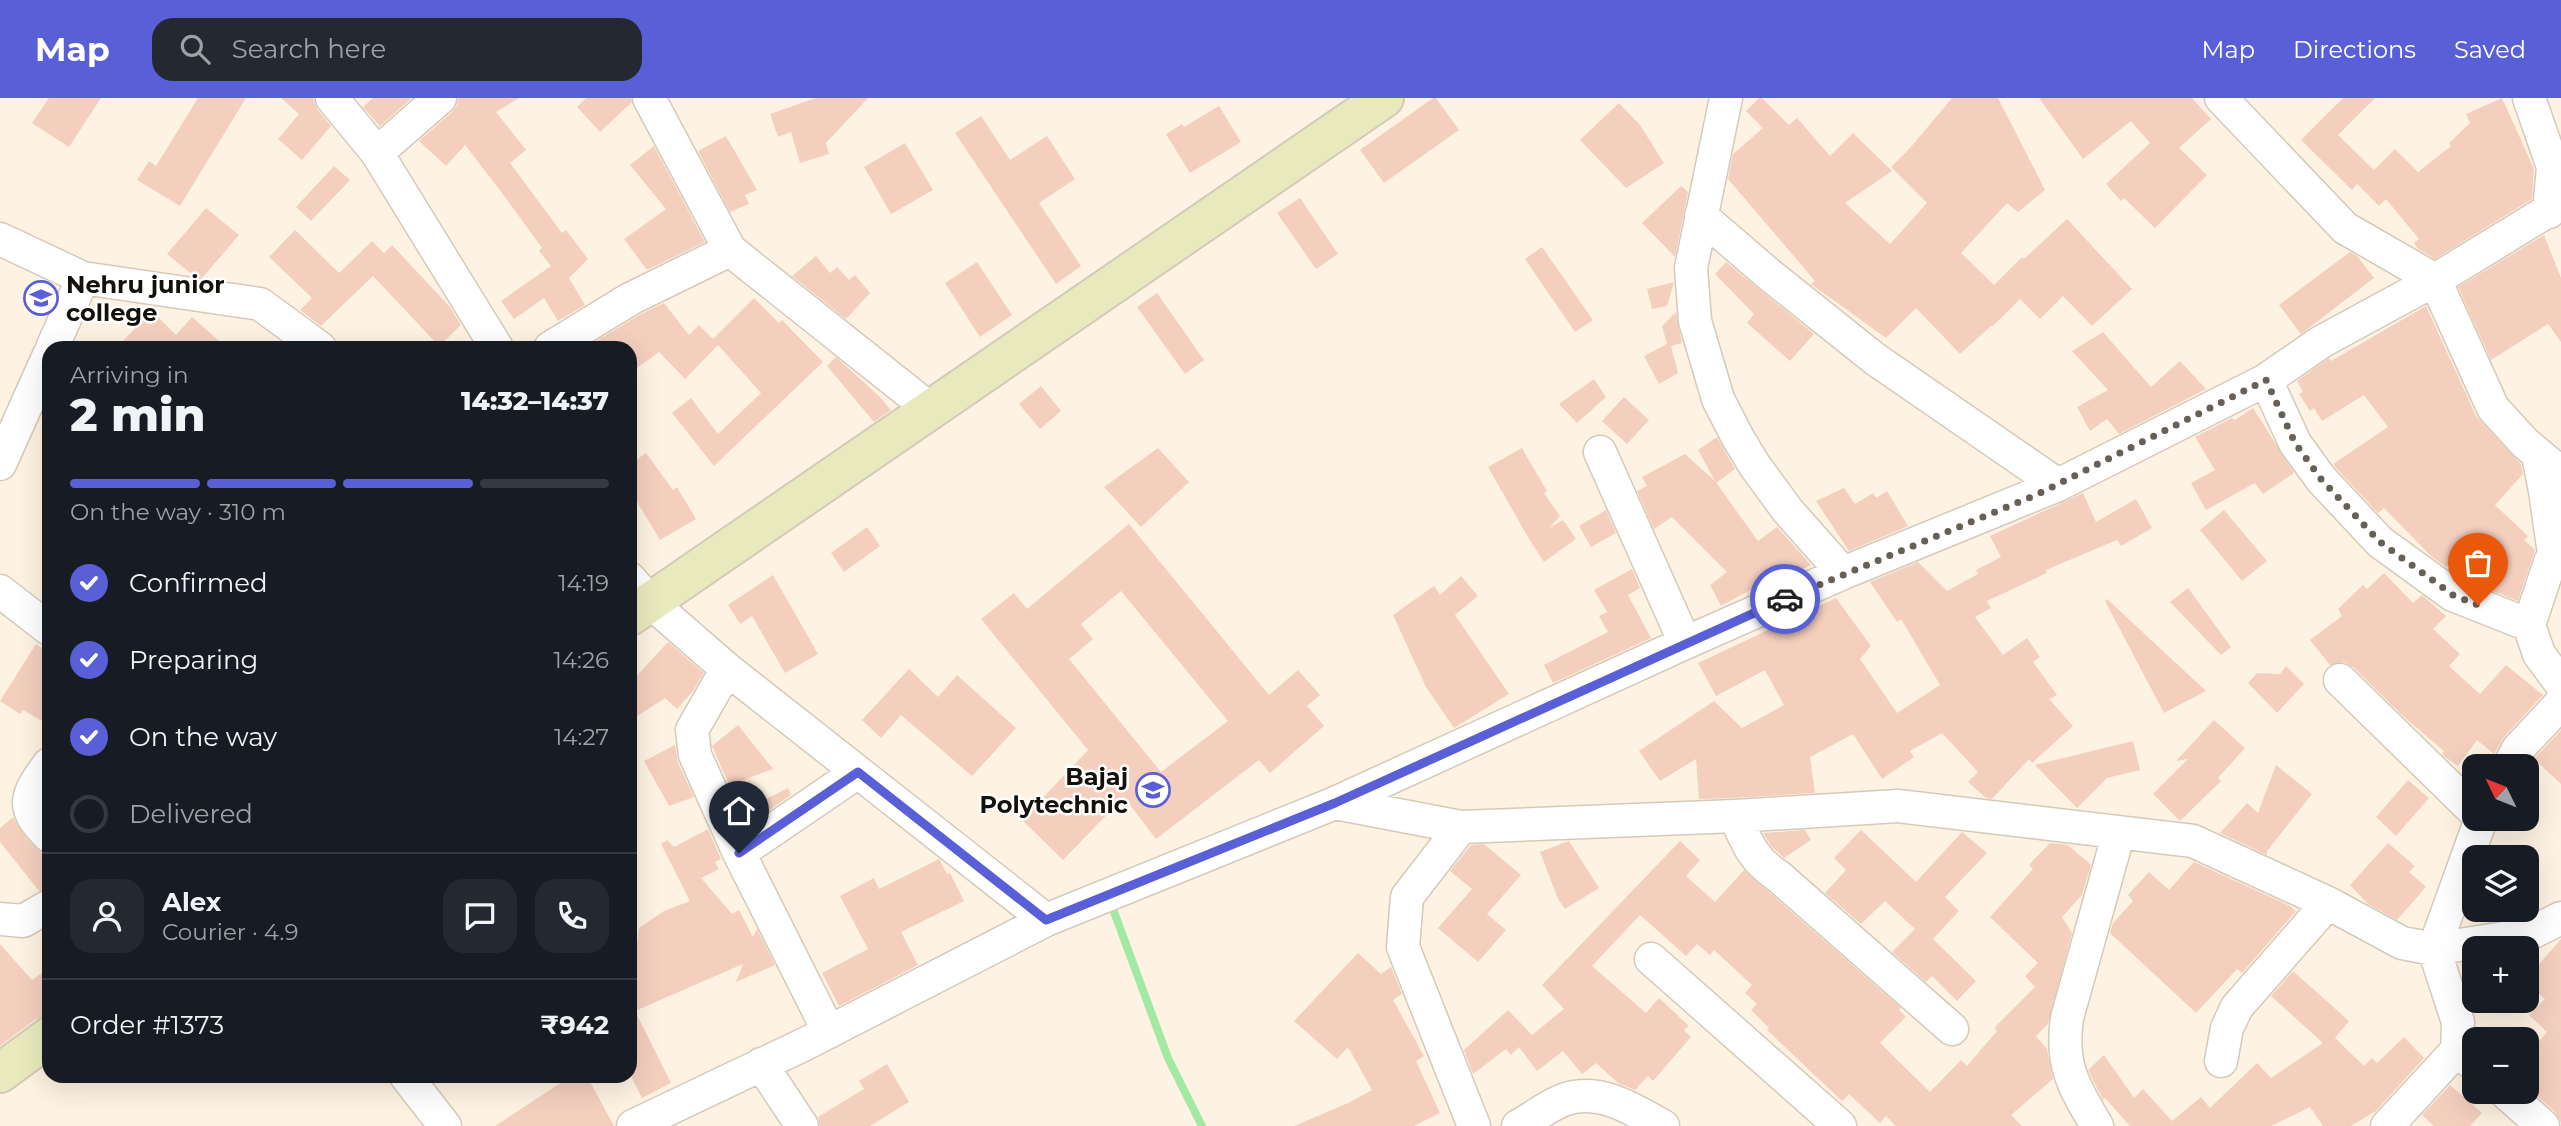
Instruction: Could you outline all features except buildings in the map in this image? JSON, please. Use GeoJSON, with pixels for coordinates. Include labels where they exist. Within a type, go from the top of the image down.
{"type":"FeatureCollection","features":[{"type":"Feature","properties":{"kind":"main road"},"geometry":{"type":"LineString","coordinates":[[637,599],[930,410],[1384,98]]}},
{"type":"Feature","properties":{"kind":"main road"},"geometry":{"type":"LineString","coordinates":[[0,1073],[42,1042]]}},
{"type":"Feature","properties":{"kind":"street"},"geometry":{"type":"LineString","coordinates":[[332,98],[377,153],[493,341]]}},
{"type":"Feature","properties":{"kind":"street"},"geometry":{"type":"LineString","coordinates":[[377,153],[440,98]]}},
{"type":"Feature","properties":{"kind":"street"},"geometry":{"type":"LineString","coordinates":[[649,98],[730,250],[930,410]]}},
{"type":"Feature","properties":{"kind":"street"},"geometry":{"type":"LineString","coordinates":[[1726,98],[1691,268],[1695,321],[1718,399],[1755,466],[1788,511],[1843,573]]}},
{"type":"Feature","properties":{"kind":"street"},"geometry":{"type":"LineString","coordinates":[[2221,98],[2345,228],[2435,280],[2493,408],[2549,464],[2545,491],[2557,548],[2529,625],[2539,654],[2561,684]]}},
{"type":"Feature","properties":{"kind":"street"},"geometry":{"type":"LineString","coordinates":[[633,1126],[829,1032],[1046,920],[1335,803],[1843,573],[2015,505],[2266,380],[2321,342],[2435,280],[2555,207],[2553,167],[2529,98]]}},
{"type":"Feature","properties":{"kind":"street"},"geometry":{"type":"LineString","coordinates":[[1701,216],[1875,359],[2058,485]]}},
{"type":"Feature","properties":{"kind":"street"},"geometry":{"type":"LineString","coordinates":[[0,239],[83,278],[260,304],[310,341]]}},
{"type":"Feature","properties":{"kind":"street"},"geometry":{"type":"LineString","coordinates":[[561,341],[630,299],[730,250]]}},
{"type":"Feature","properties":{"kind":"street"},"geometry":{"type":"LineString","coordinates":[[55,341],[83,278]]}},
{"type":"Feature","properties":{"kind":"street"},"geometry":{"type":"LineString","coordinates":[[0,464],[42,371]]}},
{"type":"Feature","properties":{"kind":"street"},"geometry":{"type":"LineString","coordinates":[[2266,380],[2295,443],[2321,479],[2380,542],[2453,595],[2529,625]]}},
{"type":"Feature","properties":{"kind":"street"},"geometry":{"type":"LineString","coordinates":[[1600,452],[1685,643]]}},
{"type":"Feature","properties":{"kind":"street"},"geometry":{"type":"LineString","coordinates":[[0,591],[42,624]]}},
{"type":"Feature","properties":{"kind":"street"},"geometry":{"type":"LineString","coordinates":[[637,599],[1046,920]]}},
{"type":"Feature","properties":{"kind":"street"},"geometry":{"type":"LineString","coordinates":[[727,669],[692,730],[695,755],[739,853],[829,1032]]}},
{"type":"Feature","properties":{"kind":"street"},"geometry":{"type":"LineString","coordinates":[[2340,680],[2462,799]]}},
{"type":"Feature","properties":{"kind":"street"},"geometry":{"type":"LineString","coordinates":[[2515,754],[2561,703]]}},
{"type":"Feature","properties":{"kind":"street"},"geometry":{"type":"LineString","coordinates":[[739,853],[858,772]]}},
{"type":"Feature","properties":{"kind":"street"},"geometry":{"type":"LineString","coordinates":[[42,773],[30,789],[29,800],[37,825],[42,830]]}},
{"type":"Feature","properties":{"kind":"street"},"geometry":{"type":"LineString","coordinates":[[1335,803],[1461,827],[1735,816],[1898,806],[2193,841],[2328,903],[2402,943],[2434,949],[2529,934],[2561,918]]}},
{"type":"Feature","properties":{"kind":"street"},"geometry":{"type":"LineString","coordinates":[[1735,816],[1750,849],[1761,865],[1778,876],[1952,1029]]}},
{"type":"Feature","properties":{"kind":"street"},"geometry":{"type":"LineString","coordinates":[[1461,827],[1407,897],[1403,947],[1469,1125]]}},
{"type":"Feature","properties":{"kind":"street"},"geometry":{"type":"LineString","coordinates":[[2462,1040],[2434,949],[2477,831]]}},
{"type":"Feature","properties":{"kind":"street"},"geometry":{"type":"LineString","coordinates":[[2095,1125],[2070,1075],[2064,1053],[2064,1035],[2119,832]]}},
{"type":"Feature","properties":{"kind":"street"},"geometry":{"type":"LineString","coordinates":[[2221,1061],[2227,1028],[2237,1007],[2328,903]]}},
{"type":"Feature","properties":{"kind":"street"},"geometry":{"type":"LineString","coordinates":[[0,919],[23,921],[42,910]]}},
{"type":"Feature","properties":{"kind":"street"},"geometry":{"type":"LineString","coordinates":[[1651,960],[1840,1126]]}},
{"type":"Feature","properties":{"kind":"street"},"geometry":{"type":"LineString","coordinates":[[2387,1126],[2462,1060]]}},
{"type":"Feature","properties":{"kind":"street"},"geometry":{"type":"LineString","coordinates":[[761,1065],[802,1126]]}},
{"type":"Feature","properties":{"kind":"street"},"geometry":{"type":"LineString","coordinates":[[411,1083],[445,1126]]}},
{"type":"Feature","properties":{"kind":"street"},"geometry":{"type":"LineString","coordinates":[[1518,1126],[1566,1099],[1601,1097],[1622,1104],[1663,1126]]}},
{"type":"Feature","properties":{"kind":"street"},"geometry":{"type":"LineString","coordinates":[[2518,1104],[2543,1126]]}},
{"type":"Feature","properties":{"kind":"waterway"},"geometry":{"type":"LineString","coordinates":[[1110,901],[1168,1058],[1202,1126]]}},
{"type":"Feature","properties":{"kind":"way so far"},"geometry":{"type":"LineString","coordinates":[[1785,599],[1843,573],[2015,505],[2266,380],[2295,443],[2321,479],[2380,542],[2453,595],[2478,605]]}},
{"type":"Feature","properties":{"kind":"place","name":"Nehru junior college"},"geometry":{"type":"Point","coordinates":[41,298]}},
{"type":"Feature","properties":{"kind":"place","name":"Bajaj Polytechnic"},"geometry":{"type":"Point","coordinates":[1153,790]}},
{"type":"Feature","properties":{"kind":"route"},"geometry":{"type":"LineString","coordinates":[[739,853],[858,772],[1046,920],[1335,803],[1785,599]]}}]}
